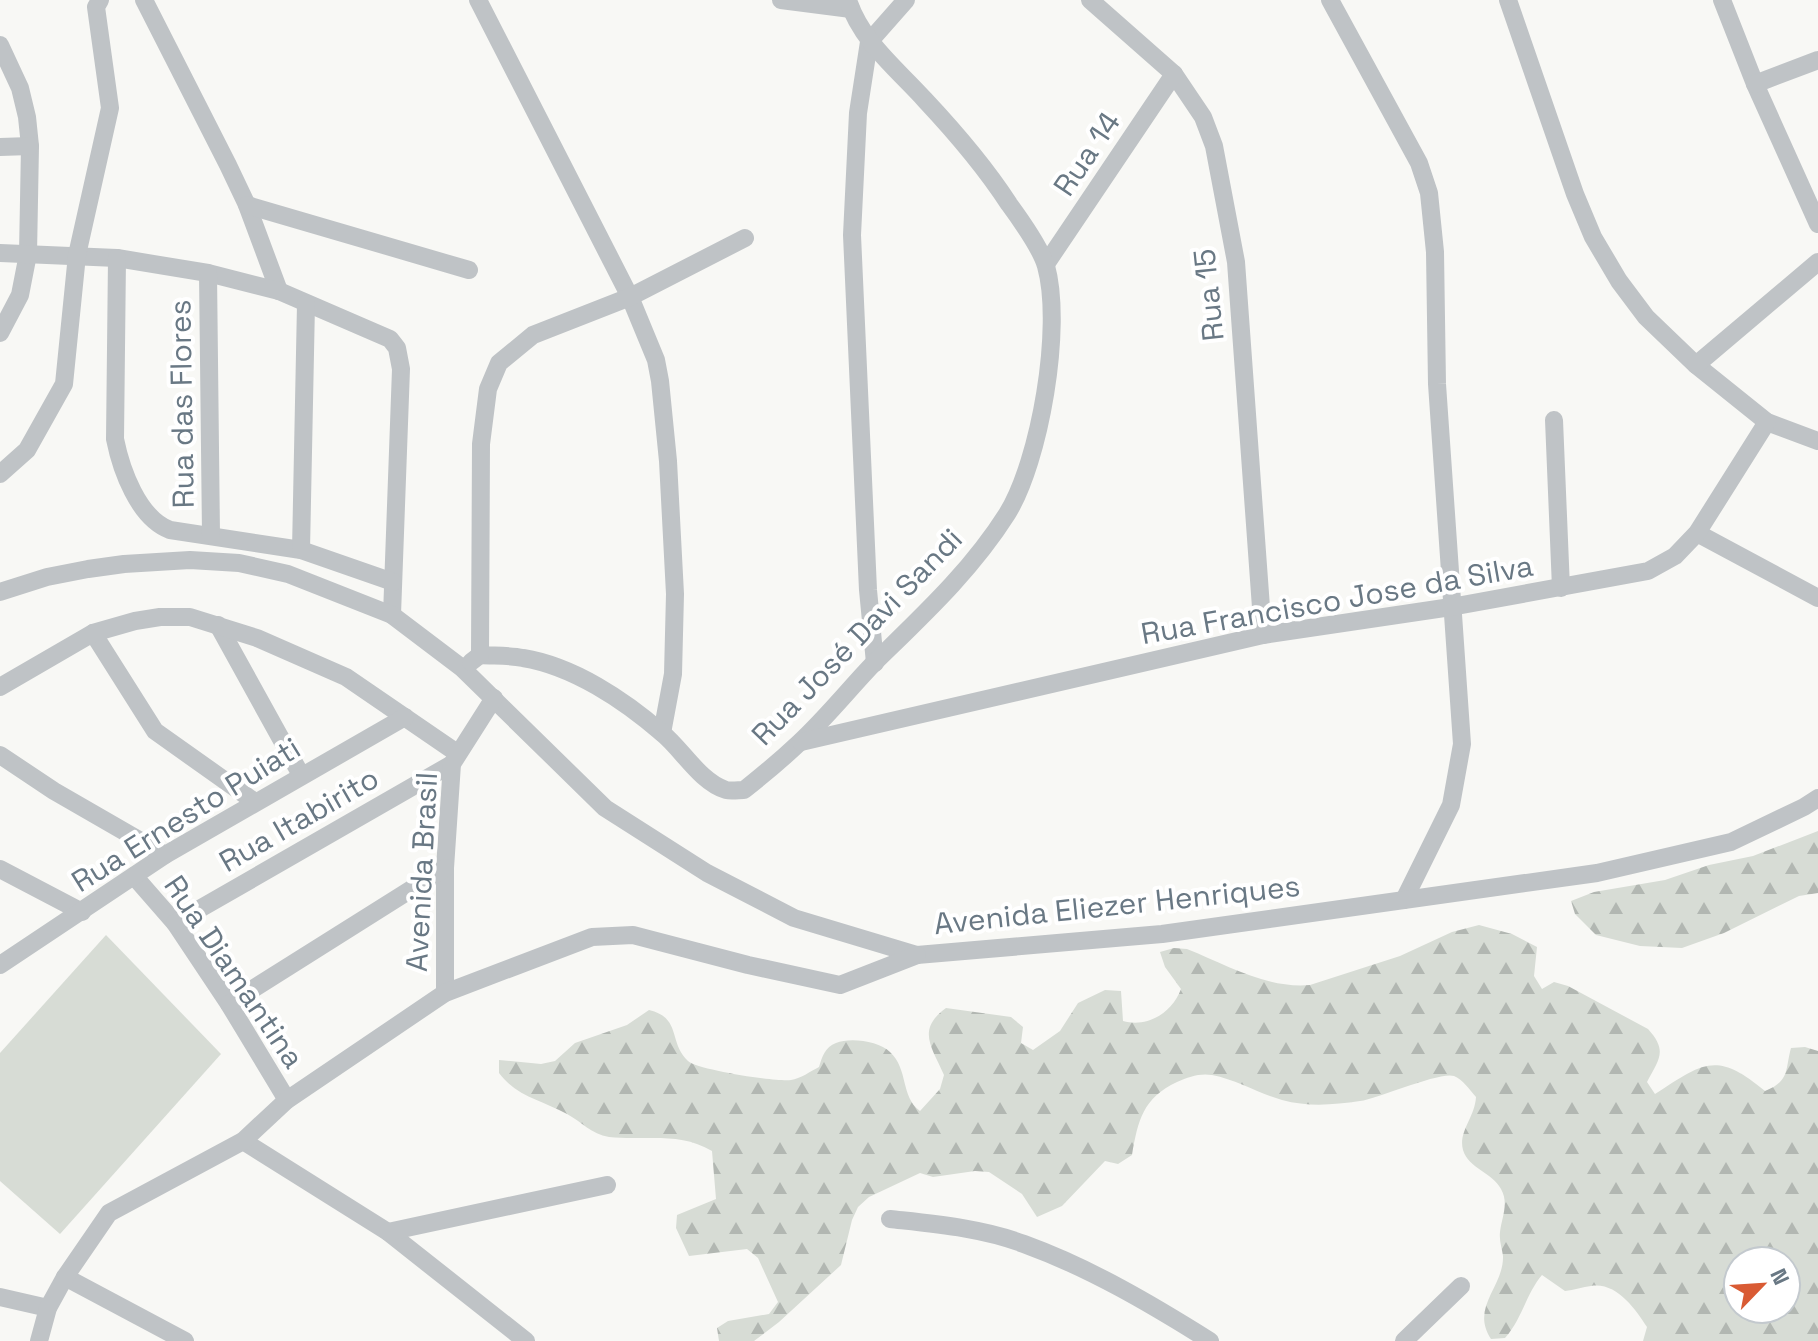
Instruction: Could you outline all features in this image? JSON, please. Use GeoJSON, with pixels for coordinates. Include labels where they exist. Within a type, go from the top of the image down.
{"type":"FeatureCollection","features":[{"type":"Feature","properties":{"kind":"street"},"geometry":{"type":"LineString","coordinates":[[0,474],[27,450],[64,384],[77,255],[110,108],[96,7],[100,0]]}},
{"type":"Feature","properties":{"kind":"street"},"geometry":{"type":"LineString","coordinates":[[144,0],[247,205],[279,291]]}},
{"type":"Feature","properties":{"kind":"street"},"geometry":{"type":"LineString","coordinates":[[462,668],[480,655],[520,657],[563,670],[601,689],[662,733],[673,674],[675,594],[668,461],[656,360],[630,297],[478,0]]}},
{"type":"Feature","properties":{"kind":"street"},"geometry":{"type":"LineString","coordinates":[[781,0],[850,4]]}},
{"type":"Feature","properties":{"kind":"street"},"geometry":{"type":"LineString","coordinates":[[875,663],[868,590],[852,235],[858,113],[869,42],[906,0]]}},
{"type":"Feature","properties":{"kind":"street","name":"Rua 15"},"geometry":{"type":"LineString","coordinates":[[1090,0],[1174,74],[1203,117],[1214,146],[1236,262],[1263,635]]}},
{"type":"Feature","properties":{"kind":"street"},"geometry":{"type":"LineString","coordinates":[[1330,0],[1412,150],[1429,193],[1435,252],[1437,384],[1462,744],[1451,805],[1404,900]]}},
{"type":"Feature","properties":{"kind":"street"},"geometry":{"type":"LineString","coordinates":[[1508,0],[1555,142],[1593,237],[1619,281],[1646,317],[1696,365],[1767,422],[1818,441]]}},
{"type":"Feature","properties":{"kind":"street"},"geometry":{"type":"LineString","coordinates":[[1722,0],[1755,84],[1818,224]]}},
{"type":"Feature","properties":{"kind":"street","name":"Rua José Davi Sandi"},"geometry":{"type":"LineString","coordinates":[[662,733],[706,777],[726,790],[744,790],[801,742],[978,556],[1009,512],[1023,482],[1038,434],[1049,357],[1051,305],[1046,264],[1010,204],[986,172],[927,102],[869,42],[850,4]]}},
{"type":"Feature","properties":{"kind":"street"},"geometry":{"type":"LineString","coordinates":[[0,46],[20,88],[30,146],[28,254],[20,295],[0,333]]}},
{"type":"Feature","properties":{"kind":"street"},"geometry":{"type":"LineString","coordinates":[[1755,84],[1818,60]]}},
{"type":"Feature","properties":{"kind":"street","name":"Rua 14"},"geometry":{"type":"LineString","coordinates":[[1046,264],[1174,74]]}},
{"type":"Feature","properties":{"kind":"street"},"geometry":{"type":"LineString","coordinates":[[0,147],[30,146]]}},
{"type":"Feature","properties":{"kind":"street"},"geometry":{"type":"LineString","coordinates":[[247,205],[469,270]]}},
{"type":"Feature","properties":{"kind":"street"},"geometry":{"type":"LineString","coordinates":[[480,655],[481,444],[488,389],[499,363],[533,335],[630,297],[745,238]]}},
{"type":"Feature","properties":{"kind":"street"},"geometry":{"type":"LineString","coordinates":[[0,253],[117,258],[208,273],[279,291],[390,339],[397,348],[401,369],[392,615]]}},
{"type":"Feature","properties":{"kind":"street"},"geometry":{"type":"LineString","coordinates":[[117,258],[115,439],[120,464],[134,493],[160,527],[301,550],[393,582]]}},
{"type":"Feature","properties":{"kind":"street"},"geometry":{"type":"LineString","coordinates":[[1696,365],[1818,262]]}},
{"type":"Feature","properties":{"kind":"street","name":"Rua das Flores"},"geometry":{"type":"LineString","coordinates":[[208,273],[211,535]]}},
{"type":"Feature","properties":{"kind":"street"},"geometry":{"type":"LineString","coordinates":[[301,550],[306,304]]}},
{"type":"Feature","properties":{"kind":"street"},"geometry":{"type":"LineString","coordinates":[[1554,420],[1561,588]]}},
{"type":"Feature","properties":{"kind":"street","name":"Rua Francisco Jose da Silva"},"geometry":{"type":"LineString","coordinates":[[801,742],[1263,635],[1451,607],[1648,571],[1675,556],[1697,533],[1767,422]]}},
{"type":"Feature","properties":{"kind":"street"},"geometry":{"type":"LineString","coordinates":[[1697,533],[1818,598]]}},
{"type":"Feature","properties":{"kind":"street","name":"Avenida Eliezer Henriques"},"geometry":{"type":"LineString","coordinates":[[0,592],[47,577],[88,569],[190,560],[239,563],[288,574],[392,615],[462,668],[605,808],[707,873],[794,918],[917,955],[1162,934],[1597,873],[1731,842],[1818,798]]}},
{"type":"Feature","properties":{"kind":"street","name":"Avenida Brasil"},"geometry":{"type":"LineString","coordinates":[[0,687],[93,633],[135,621],[190,617],[257,638],[346,677],[405,717],[454,759]]}},
{"type":"Feature","properties":{"kind":"street"},"geometry":{"type":"LineString","coordinates":[[218,625],[301,775]]}},
{"type":"Feature","properties":{"kind":"street"},"geometry":{"type":"LineString","coordinates":[[93,633],[155,731],[255,802]]}},
{"type":"Feature","properties":{"kind":"street","name":"Avenida Brasil"},"geometry":{"type":"LineString","coordinates":[[445,993],[445,868],[454,759],[494,698]]}},
{"type":"Feature","properties":{"kind":"street","name":"Rua Ernesto Puiati"},"geometry":{"type":"LineString","coordinates":[[0,965],[165,855],[405,717]]}},
{"type":"Feature","properties":{"kind":"street"},"geometry":{"type":"LineString","coordinates":[[0,755],[54,791],[165,855]]}},
{"type":"Feature","properties":{"kind":"street","name":"Rua Itabirito"},"geometry":{"type":"LineString","coordinates":[[175,923],[454,759]]}},
{"type":"Feature","properties":{"kind":"street"},"geometry":{"type":"LineString","coordinates":[[229,1004],[445,868]]}},
{"type":"Feature","properties":{"kind":"street"},"geometry":{"type":"LineString","coordinates":[[0,869],[82,912]]}},
{"type":"Feature","properties":{"kind":"street","name":"Rua Diamantina"},"geometry":{"type":"LineString","coordinates":[[134,876],[175,923],[287,1100]]}},
{"type":"Feature","properties":{"kind":"street"},"geometry":{"type":"LineString","coordinates":[[39,1341],[48,1308],[65,1277],[109,1213],[243,1141],[287,1100],[445,993],[592,937],[633,935],[840,985],[917,955]]}},
{"type":"Feature","properties":{"kind":"street"},"geometry":{"type":"LineString","coordinates":[[243,1141],[388,1232],[526,1341]]}},
{"type":"Feature","properties":{"kind":"street"},"geometry":{"type":"LineString","coordinates":[[388,1232],[607,1185]]}},
{"type":"Feature","properties":{"kind":"street"},"geometry":{"type":"LineString","coordinates":[[890,1219],[960,1227],[1022,1243],[1102,1278],[1210,1341]]}},
{"type":"Feature","properties":{"kind":"street"},"geometry":{"type":"LineString","coordinates":[[65,1277],[185,1341]]}},
{"type":"Feature","properties":{"kind":"street"},"geometry":{"type":"LineString","coordinates":[[1404,1341],[1461,1286]]}},
{"type":"Feature","properties":{"kind":"street"},"geometry":{"type":"LineString","coordinates":[[0,1297],[48,1308]]}},
{"type":"Feature","properties":{"kind":"green space"},"geometry":{"type":"Polygon","coordinates":[[[1818,831],[1818,893],[1799,896],[1724,933],[1682,948],[1640,946],[1596,935],[1575,914],[1571,901],[1594,892],[1665,880],[1709,865],[1753,856],[1818,831]]]}},
{"type":"Feature","properties":{"kind":"green space"},"geometry":{"type":"Polygon","coordinates":[[[1479,925],[1512,934],[1537,947],[1534,976],[1542,989],[1554,982],[1568,986],[1648,1029],[1660,1049],[1658,1061],[1647,1082],[1655,1094],[1686,1075],[1710,1066],[1734,1070],[1765,1091],[1783,1079],[1791,1048],[1805,1047],[1818,1051],[1818,1341],[1643,1341],[1647,1327],[1617,1292],[1600,1286],[1565,1291],[1542,1275],[1505,1338],[1491,1339],[1484,1317],[1502,1267],[1500,1235],[1504,1200],[1497,1183],[1470,1162],[1463,1150],[1463,1137],[1476,1097],[1463,1082],[1454,1076],[1447,1076],[1360,1101],[1311,1104],[1282,1100],[1230,1080],[1207,1075],[1181,1080],[1156,1095],[1140,1121],[1132,1155],[1118,1164],[1105,1161],[1062,1206],[1037,1217],[1022,1194],[989,1172],[933,1177],[920,1173],[869,1197],[858,1207],[852,1220],[841,1265],[754,1341],[719,1341],[717,1328],[728,1321],[769,1314],[778,1302],[758,1258],[747,1249],[689,1256],[676,1228],[677,1215],[716,1199],[712,1151],[687,1141],[609,1137],[592,1131],[567,1114],[522,1093],[499,1073],[499,1060],[541,1064],[555,1061],[575,1043],[627,1025],[649,1010],[671,1025],[678,1046],[688,1061],[706,1068],[754,1077],[798,1078],[819,1067],[827,1050],[842,1041],[879,1045],[896,1059],[910,1098],[920,1111],[940,1089],[944,1075],[931,1047],[929,1031],[931,1024],[946,1008],[1011,1017],[1023,1027],[1021,1043],[1033,1050],[1060,1031],[1078,1003],[1105,990],[1121,991],[1123,1021],[1141,1022],[1165,1012],[1181,989],[1165,967],[1160,952],[1174,948],[1187,949],[1263,980],[1294,985],[1310,985],[1400,956],[1452,932],[1479,925]]]}},
{"type":"Feature","properties":{"kind":"green space"},"geometry":{"type":"Polygon","coordinates":[[[106,935],[221,1054],[60,1234],[0,1181],[0,1053],[106,935]]]}}]}
